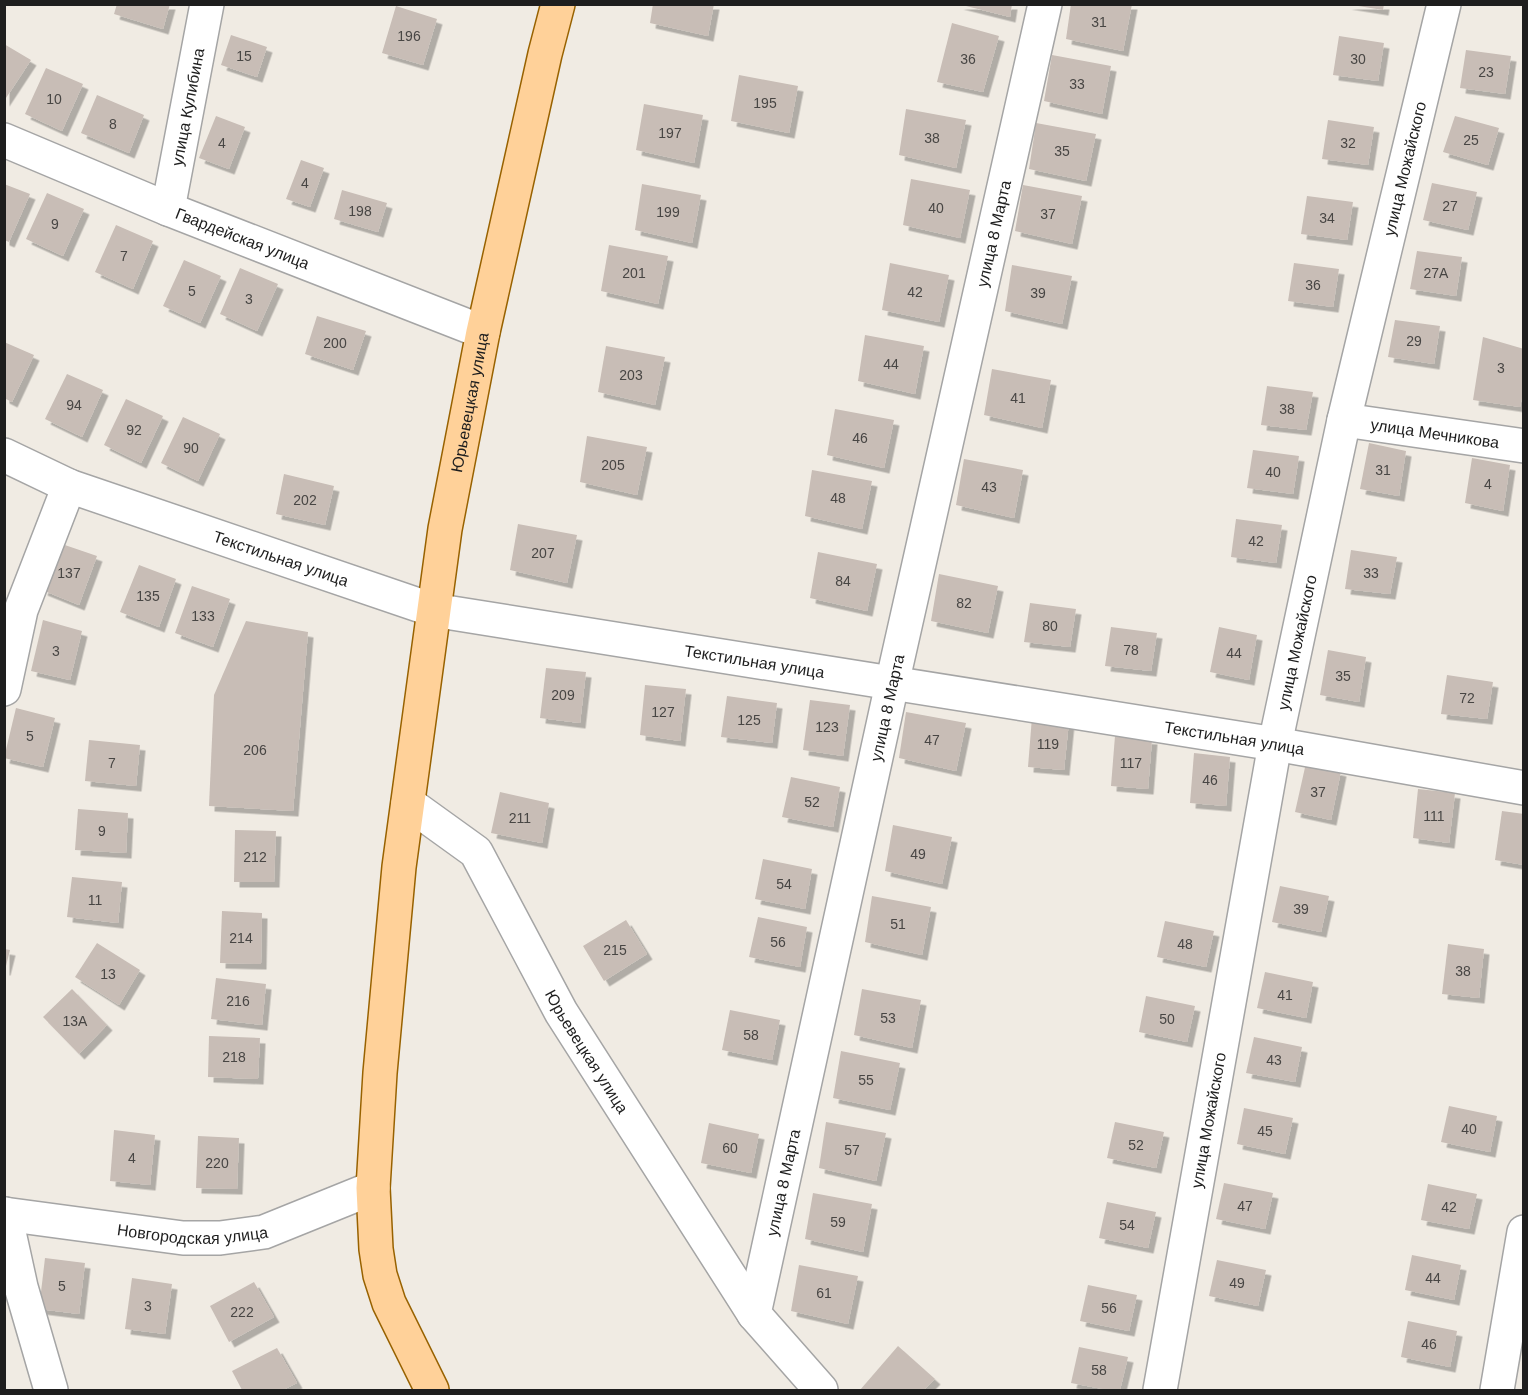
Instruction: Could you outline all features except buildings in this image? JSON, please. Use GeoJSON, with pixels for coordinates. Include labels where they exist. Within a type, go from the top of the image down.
{"type":"FeatureCollection","features":[{"type":"Feature","properties":{"kind":"main road","name":"Юрьевецкая улица"},"geometry":{"type":"LineString","coordinates":[[432,1390],[389,1303],[380,1275],[375,1240],[373,1188],[380,1073],[398,878],[445,529],[483,332],[558,4]]}},
{"type":"Feature","properties":{"kind":"street","name":"улица Кулибина"},"geometry":{"type":"LineString","coordinates":[[168,209],[207,4]]}},
{"type":"Feature","properties":{"kind":"street","name":"улица 8 Марта"},"geometry":{"type":"LineString","coordinates":[[754,1314],[892,684],[1045,4]]}},
{"type":"Feature","properties":{"kind":"street","name":"улица Можайского"},"geometry":{"type":"LineString","coordinates":[[1160,1390],[1275,744],[1344,420],[1444,4]]}},
{"type":"Feature","properties":{"kind":"street","name":"Гвардейская улица"},"geometry":{"type":"LineString","coordinates":[[4,140],[168,209],[483,332]]}},
{"type":"Feature","properties":{"kind":"street","name":"улица Мечникова"},"geometry":{"type":"LineString","coordinates":[[1344,420],[1524,446]]}},
{"type":"Feature","properties":{"kind":"street","name":"Текстильная улица"},"geometry":{"type":"LineString","coordinates":[[4,455],[69,486],[433,610],[1275,744],[1524,788]]}},
{"type":"Feature","properties":{"kind":"street"},"geometry":{"type":"LineString","coordinates":[[4,689],[21,610],[69,486]]}},
{"type":"Feature","properties":{"kind":"street","name":"Юрьевецкая улица"},"geometry":{"type":"LineString","coordinates":[[408,803],[476,852],[561,1012],[754,1314]]}},
{"type":"Feature","properties":{"kind":"street","name":"Новгородская улица"},"geometry":{"type":"LineString","coordinates":[[5,1214],[183,1238],[220,1238],[264,1232],[373,1188]]}},
{"type":"Feature","properties":{"kind":"street"},"geometry":{"type":"LineString","coordinates":[[5,1214],[21,1287],[51,1390]]}},
{"type":"Feature","properties":{"kind":"street"},"geometry":{"type":"LineString","coordinates":[[1497,1390],[1524,1232]]}},
{"type":"Feature","properties":{"kind":"street"},"geometry":{"type":"LineString","coordinates":[[754,1314],[821,1390]]}}]}
